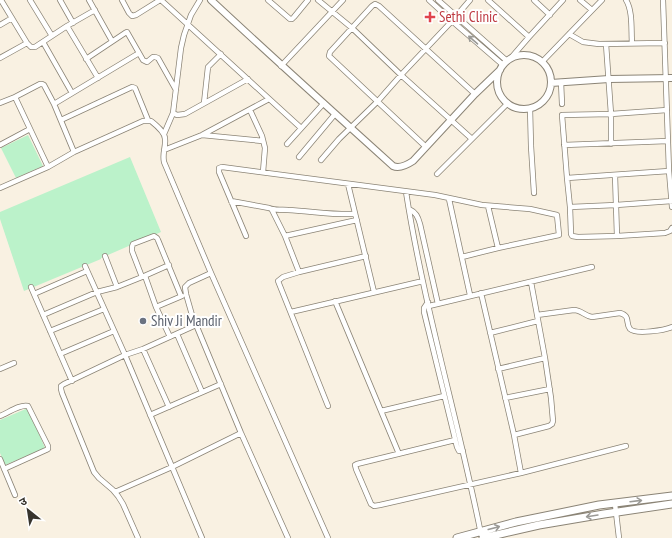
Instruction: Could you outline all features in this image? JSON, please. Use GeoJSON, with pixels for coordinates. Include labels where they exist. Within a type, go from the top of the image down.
{"type":"FeatureCollection","features":[{"type":"Feature","properties":{"kind":"main road"},"geometry":{"type":"LineString","coordinates":[[482,536],[516,522],[599,505],[672,496]]}},
{"type":"Feature","properties":{"kind":"main road"},"geometry":{"type":"LineString","coordinates":[[457,538],[482,536],[616,512],[672,504]]}},
{"type":"Feature","properties":{"kind":"street"},"geometry":{"type":"LineString","coordinates":[[2,0],[27,43],[34,48],[67,26],[95,10]]}},
{"type":"Feature","properties":{"kind":"street"},"geometry":{"type":"LineString","coordinates":[[30,0],[52,36]]}},
{"type":"Feature","properties":{"kind":"street"},"geometry":{"type":"LineString","coordinates":[[60,0],[73,23]]}},
{"type":"Feature","properties":{"kind":"street"},"geometry":{"type":"LineString","coordinates":[[89,0],[112,41]]}},
{"type":"Feature","properties":{"kind":"street"},"geometry":{"type":"LineString","coordinates":[[122,0],[132,16],[161,0],[301,128]]}},
{"type":"Feature","properties":{"kind":"street"},"geometry":{"type":"LineString","coordinates":[[200,0],[194,9],[188,24],[181,48],[173,112],[164,134],[164,162],[211,273],[328,538]]}},
{"type":"Feature","properties":{"kind":"street"},"geometry":{"type":"LineString","coordinates":[[210,0],[281,66],[393,166],[396,167],[409,164],[413,161],[563,0]]}},
{"type":"Feature","properties":{"kind":"street"},"geometry":{"type":"LineString","coordinates":[[268,0],[290,19],[294,17],[308,0]]}},
{"type":"Feature","properties":{"kind":"street"},"geometry":{"type":"LineString","coordinates":[[318,0],[352,28],[401,75],[472,139]]}},
{"type":"Feature","properties":{"kind":"street"},"geometry":{"type":"LineString","coordinates":[[281,66],[343,0]]}},
{"type":"Feature","properties":{"kind":"street"},"geometry":{"type":"LineString","coordinates":[[429,0],[452,21],[505,64]]}},
{"type":"Feature","properties":{"kind":"street"},"geometry":{"type":"LineString","coordinates":[[438,0],[505,64]]}},
{"type":"Feature","properties":{"kind":"street"},"geometry":{"type":"LineString","coordinates":[[321,160],[378,101],[470,0]]}},
{"type":"Feature","properties":{"kind":"street"},"geometry":{"type":"LineString","coordinates":[[488,0],[529,38]]}},
{"type":"Feature","properties":{"kind":"street"},"geometry":{"type":"LineString","coordinates":[[534,0],[550,15]]}},
{"type":"Feature","properties":{"kind":"street"},"geometry":{"type":"LineString","coordinates":[[580,0],[592,10]]}},
{"type":"Feature","properties":{"kind":"street"},"geometry":{"type":"LineString","coordinates":[[542,62],[602,0]]}},
{"type":"Feature","properties":{"kind":"street"},"geometry":{"type":"LineString","coordinates":[[626,0],[630,12],[632,43]]}},
{"type":"Feature","properties":{"kind":"street"},"geometry":{"type":"LineString","coordinates":[[663,0],[665,43],[669,78],[667,110],[672,207]]}},
{"type":"Feature","properties":{"kind":"street"},"geometry":{"type":"LineString","coordinates":[[426,146],[329,56],[330,52],[372,6],[374,4],[377,5],[475,94]]}},
{"type":"Feature","properties":{"kind":"street"},"geometry":{"type":"LineString","coordinates":[[0,25],[12,18]]}},
{"type":"Feature","properties":{"kind":"street"},"geometry":{"type":"LineString","coordinates":[[67,26],[98,78]]}},
{"type":"Feature","properties":{"kind":"street"},"geometry":{"type":"LineString","coordinates":[[86,59],[127,32],[145,62],[153,57],[158,58],[176,90]]}},
{"type":"Feature","properties":{"kind":"street"},"geometry":{"type":"LineString","coordinates":[[569,34],[583,42],[599,44],[665,43]]}},
{"type":"Feature","properties":{"kind":"street"},"geometry":{"type":"LineString","coordinates":[[43,42],[72,93]]}},
{"type":"Feature","properties":{"kind":"street"},"geometry":{"type":"LineString","coordinates":[[0,58],[27,43]]}},
{"type":"Feature","properties":{"kind":"street"},"geometry":{"type":"LineString","coordinates":[[606,44],[611,114],[611,144]]}},
{"type":"Feature","properties":{"kind":"street"},"geometry":{"type":"LineString","coordinates":[[54,104],[139,53]]}},
{"type":"Feature","properties":{"kind":"street"},"geometry":{"type":"LineString","coordinates":[[204,103],[208,68],[211,63],[221,54]]}},
{"type":"Feature","properties":{"kind":"street"},"geometry":{"type":"LineString","coordinates":[[521,55],[529,55],[542,62],[547,68],[551,83],[545,98],[539,104],[530,108],[515,107],[508,103],[498,88],[497,79],[505,64],[514,57],[521,55]]}},
{"type":"Feature","properties":{"kind":"street"},"geometry":{"type":"LineString","coordinates":[[551,83],[609,78],[669,78]]}},
{"type":"Feature","properties":{"kind":"street"},"geometry":{"type":"LineString","coordinates":[[173,112],[177,115],[185,114],[248,79]]}},
{"type":"Feature","properties":{"kind":"street"},"geometry":{"type":"LineString","coordinates":[[561,82],[562,104]]}},
{"type":"Feature","properties":{"kind":"street"},"geometry":{"type":"LineString","coordinates":[[0,103],[42,84],[46,87],[74,152]]}},
{"type":"Feature","properties":{"kind":"street"},"geometry":{"type":"LineString","coordinates":[[61,120],[132,87],[135,88],[148,120],[164,134]]}},
{"type":"Feature","properties":{"kind":"street"},"geometry":{"type":"LineString","coordinates":[[15,96],[48,167]]}},
{"type":"Feature","properties":{"kind":"street"},"geometry":{"type":"LineString","coordinates":[[164,150],[202,135],[269,99]]}},
{"type":"Feature","properties":{"kind":"street"},"geometry":{"type":"LineString","coordinates":[[287,144],[324,103]]}},
{"type":"Feature","properties":{"kind":"street"},"geometry":{"type":"LineString","coordinates":[[437,174],[508,103]]}},
{"type":"Feature","properties":{"kind":"street"},"geometry":{"type":"LineString","coordinates":[[530,108],[534,193]]}},
{"type":"Feature","properties":{"kind":"street"},"geometry":{"type":"LineString","coordinates":[[250,110],[262,136],[265,148],[263,172]]}},
{"type":"Feature","properties":{"kind":"street"},"geometry":{"type":"LineString","coordinates":[[667,110],[611,114],[562,115],[572,236],[617,236],[665,232],[670,231],[672,228]]}},
{"type":"Feature","properties":{"kind":"street"},"geometry":{"type":"LineString","coordinates":[[299,157],[335,114]]}},
{"type":"Feature","properties":{"kind":"street"},"geometry":{"type":"LineString","coordinates":[[0,188],[48,167],[74,152],[140,122],[148,120]]}},
{"type":"Feature","properties":{"kind":"street"},"geometry":{"type":"LineString","coordinates":[[0,145],[30,129]]}},
{"type":"Feature","properties":{"kind":"street"},"geometry":{"type":"LineString","coordinates":[[202,135],[263,141]]}},
{"type":"Feature","properties":{"kind":"street"},"geometry":{"type":"LineString","coordinates":[[564,145],[668,141]]}},
{"type":"Feature","properties":{"kind":"street"},"geometry":{"type":"LineString","coordinates":[[246,236],[218,172],[219,168],[222,167],[263,172],[435,195],[488,206],[530,209],[557,215],[559,235],[462,257]]}},
{"type":"Feature","properties":{"kind":"street"},"geometry":{"type":"LineString","coordinates":[[567,178],[669,171]]}},
{"type":"Feature","properties":{"kind":"street"},"geometry":{"type":"LineString","coordinates":[[615,175],[617,236]]}},
{"type":"Feature","properties":{"kind":"street"},"geometry":{"type":"LineString","coordinates":[[348,184],[374,292]]}},
{"type":"Feature","properties":{"kind":"street"},"geometry":{"type":"LineString","coordinates":[[406,192],[423,282],[482,536]]}},
{"type":"Feature","properties":{"kind":"street"},"geometry":{"type":"LineString","coordinates":[[449,199],[470,296]]}},
{"type":"Feature","properties":{"kind":"street"},"geometry":{"type":"LineString","coordinates":[[231,201],[269,208],[272,210],[339,215],[355,214]]}},
{"type":"Feature","properties":{"kind":"street"},"geometry":{"type":"LineString","coordinates":[[570,207],[672,201]]}},
{"type":"Feature","properties":{"kind":"street"},"geometry":{"type":"LineString","coordinates":[[488,206],[498,248]]}},
{"type":"Feature","properties":{"kind":"street"},"geometry":{"type":"LineString","coordinates":[[409,209],[416,214],[420,224],[438,304]]}},
{"type":"Feature","properties":{"kind":"street"},"geometry":{"type":"LineString","coordinates":[[272,210],[299,272]]}},
{"type":"Feature","properties":{"kind":"street"},"geometry":{"type":"LineString","coordinates":[[284,236],[357,220]]}},
{"type":"Feature","properties":{"kind":"street"},"geometry":{"type":"LineString","coordinates":[[170,337],[132,251],[134,244],[152,237],[155,237],[158,240],[184,295],[241,433],[288,538]]}},
{"type":"Feature","properties":{"kind":"street"},"geometry":{"type":"LineString","coordinates":[[105,256],[117,287]]}},
{"type":"Feature","properties":{"kind":"street"},"geometry":{"type":"LineString","coordinates":[[328,406],[278,282],[283,277],[299,272],[366,256]]}},
{"type":"Feature","properties":{"kind":"street"},"geometry":{"type":"LineString","coordinates":[[43,315],[97,292],[117,287],[143,277],[169,265]]}},
{"type":"Feature","properties":{"kind":"street"},"geometry":{"type":"LineString","coordinates":[[428,304],[438,304],[592,267]]}},
{"type":"Feature","properties":{"kind":"street"},"geometry":{"type":"LineString","coordinates":[[34,294],[86,268],[202,538]]}},
{"type":"Feature","properties":{"kind":"street"},"geometry":{"type":"LineString","coordinates":[[184,295],[185,287],[187,285],[211,273]]}},
{"type":"Feature","properties":{"kind":"street"},"geometry":{"type":"LineString","coordinates":[[291,312],[423,282]]}},
{"type":"Feature","properties":{"kind":"street"},"geometry":{"type":"LineString","coordinates":[[514,435],[549,426],[552,424],[553,418],[545,358],[531,282]]}},
{"type":"Feature","properties":{"kind":"street"},"geometry":{"type":"LineString","coordinates":[[31,287],[72,381]]}},
{"type":"Feature","properties":{"kind":"street"},"geometry":{"type":"LineString","coordinates":[[481,293],[514,435],[521,472]]}},
{"type":"Feature","properties":{"kind":"street"},"geometry":{"type":"LineString","coordinates":[[156,307],[184,295]]}},
{"type":"Feature","properties":{"kind":"street"},"geometry":{"type":"LineString","coordinates":[[335,301],[399,454]]}},
{"type":"Feature","properties":{"kind":"street"},"geometry":{"type":"LineString","coordinates":[[428,304],[425,306],[424,312],[455,440],[459,451],[463,451]]}},
{"type":"Feature","properties":{"kind":"street"},"geometry":{"type":"LineString","coordinates":[[50,331],[104,309]]}},
{"type":"Feature","properties":{"kind":"street"},"geometry":{"type":"LineString","coordinates":[[537,316],[574,310],[580,311],[592,317],[620,313],[626,316],[632,330],[644,332],[658,331],[672,327]]}},
{"type":"Feature","properties":{"kind":"street"},"geometry":{"type":"LineString","coordinates":[[490,333],[538,322]]}},
{"type":"Feature","properties":{"kind":"street"},"geometry":{"type":"LineString","coordinates":[[138,538],[123,504],[115,492],[94,472],[62,393],[61,386],[196,325]]}},
{"type":"Feature","properties":{"kind":"street"},"geometry":{"type":"LineString","coordinates":[[60,354],[114,331]]}},
{"type":"Feature","properties":{"kind":"street"},"geometry":{"type":"LineString","coordinates":[[177,334],[202,392]]}},
{"type":"Feature","properties":{"kind":"street"},"geometry":{"type":"LineString","coordinates":[[143,349],[169,407]]}},
{"type":"Feature","properties":{"kind":"street"},"geometry":{"type":"LineString","coordinates":[[498,369],[545,358]]}},
{"type":"Feature","properties":{"kind":"street"},"geometry":{"type":"LineString","coordinates":[[0,369],[14,363]]}},
{"type":"Feature","properties":{"kind":"street"},"geometry":{"type":"LineString","coordinates":[[150,415],[221,384]]}},
{"type":"Feature","properties":{"kind":"street"},"geometry":{"type":"LineString","coordinates":[[505,398],[550,389]]}},
{"type":"Feature","properties":{"kind":"street"},"geometry":{"type":"LineString","coordinates":[[381,411],[444,396]]}},
{"type":"Feature","properties":{"kind":"street"},"geometry":{"type":"LineString","coordinates":[[0,416],[27,405],[48,446],[48,449],[4,469]]}},
{"type":"Feature","properties":{"kind":"street"},"geometry":{"type":"LineString","coordinates":[[115,492],[172,467],[241,433]]}},
{"type":"Feature","properties":{"kind":"street"},"geometry":{"type":"LineString","coordinates":[[455,440],[360,462],[355,465],[370,503],[373,506],[380,505],[626,446]]}},
{"type":"Feature","properties":{"kind":"street"},"geometry":{"type":"LineString","coordinates":[[0,459],[15,495]]}},
{"type":"Feature","properties":{"kind":"street"},"geometry":{"type":"LineString","coordinates":[[615,504],[620,538]]}},
{"type":"Feature","properties":{"kind":"green space"},"geometry":{"type":"Polygon","coordinates":[[[28,135],[43,166],[16,178],[1,148],[28,135]]]}},
{"type":"Feature","properties":{"kind":"green space"},"geometry":{"type":"Polygon","coordinates":[[[130,157],[161,232],[24,291],[0,219],[0,212],[130,157]]]}},
{"type":"Feature","properties":{"kind":"green space"},"geometry":{"type":"Polygon","coordinates":[[[28,408],[45,448],[5,465],[0,453],[0,420],[28,408]]]}},
{"type":"Feature","properties":{"kind":"place","name":"Sethi Clinic"},"geometry":{"type":"Point","coordinates":[430,17]}},
{"type":"Feature","properties":{"kind":"place","name":"Shiv Ji Mandir"},"geometry":{"type":"Point","coordinates":[143,321]}}]}
